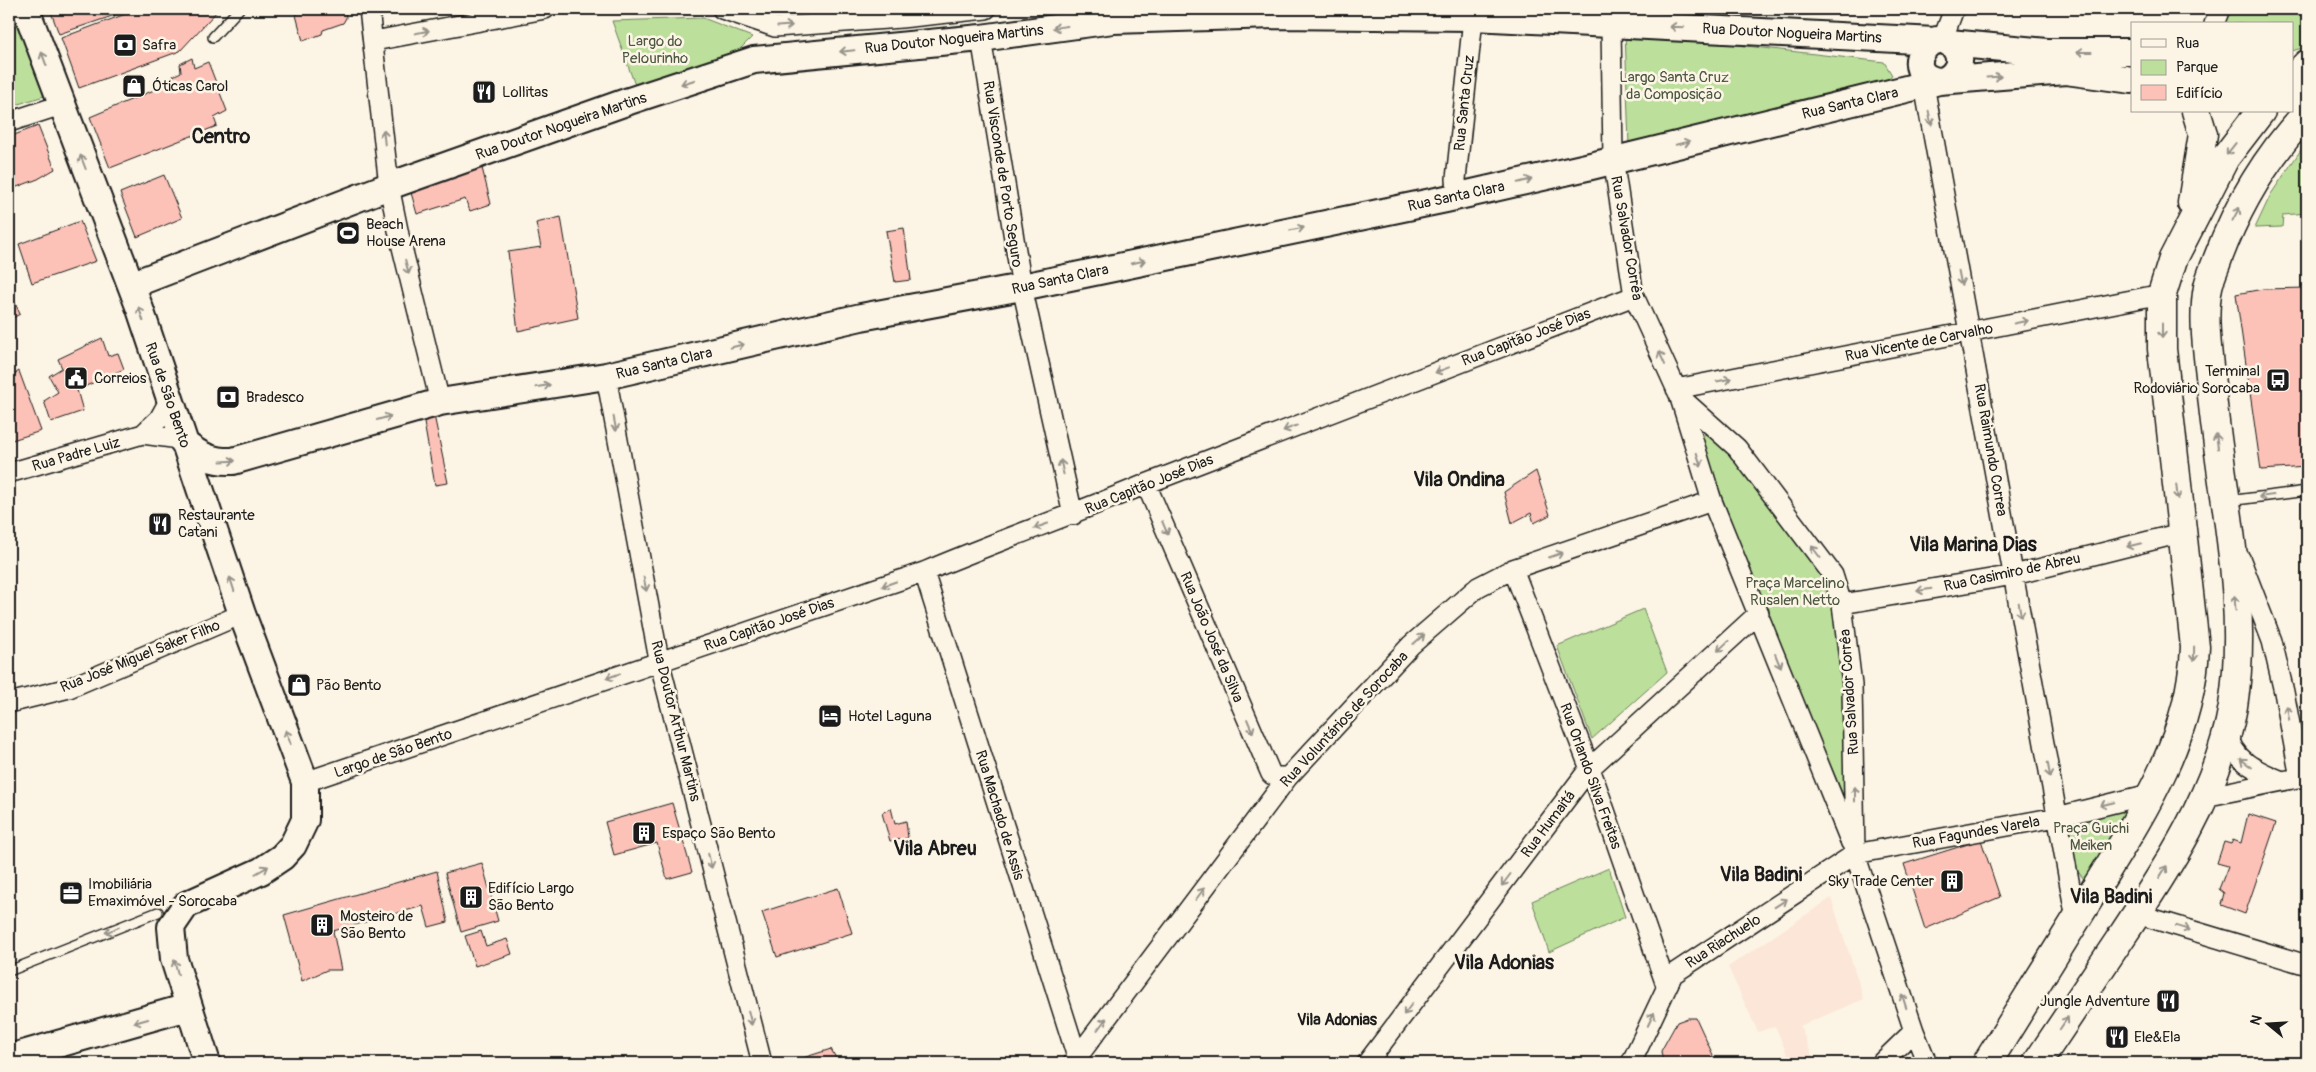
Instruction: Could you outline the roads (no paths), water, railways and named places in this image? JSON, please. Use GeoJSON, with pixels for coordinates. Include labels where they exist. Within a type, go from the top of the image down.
{"type":"FeatureCollection","features":[{"type":"Feature","properties":{"kind":"main road","name":"Rua de São Bento"},"geometry":{"type":"LineString","coordinates":[[26,9],[130,285],[242,614],[305,782]]}},
{"type":"Feature","properties":{"kind":"main road","name":"Rua Doutor Nogueira Martins"},"geometry":{"type":"LineString","coordinates":[[130,285],[389,186],[629,101],[754,60],[981,38],[1088,16],[1114,14],[1473,13],[1616,25],[1942,42],[2046,52],[2131,52]]}},
{"type":"Feature","properties":{"kind":"main road"},"geometry":{"type":"LineString","coordinates":[[1942,42],[1954,47],[1959,59],[1956,72],[1932,79],[1919,59],[1920,53],[1929,43],[1942,42]]}},
{"type":"Feature","properties":{"kind":"main road"},"geometry":{"type":"LineString","coordinates":[[2294,58],[2307,60]]}},
{"type":"Feature","properties":{"kind":"main road"},"geometry":{"type":"LineString","coordinates":[[2294,77],[2307,64]]}},
{"type":"Feature","properties":{"kind":"main road","name":"Rua Santa Clara"},"geometry":{"type":"LineString","coordinates":[[184,443],[200,455],[213,460],[233,462],[440,402],[606,376],[862,317],[1022,287],[1461,195],[1619,158],[1932,79],[2066,71],[2131,80]]}},
{"type":"Feature","properties":{"kind":"main road"},"geometry":{"type":"LineString","coordinates":[[2294,98],[2307,99]]}},
{"type":"Feature","properties":{"kind":"main road"},"geometry":{"type":"LineString","coordinates":[[2189,224],[2203,134],[2196,112]]}},
{"type":"Feature","properties":{"kind":"main road"},"geometry":{"type":"LineString","coordinates":[[1987,1063],[2154,793],[2178,733],[2194,671],[2195,647],[2162,349],[2162,294],[2173,259],[2189,224],[2225,158],[2260,112]]}},
{"type":"Feature","properties":{"kind":"main road"},"geometry":{"type":"LineString","coordinates":[[2037,1063],[2137,914],[2173,855],[2204,797],[2226,730],[2232,708],[2239,654],[2231,537],[2213,412],[2208,347],[2208,287],[2231,222],[2251,185],[2307,113]]}},
{"type":"Feature","properties":{"kind":"main road"},"geometry":{"type":"LineString","coordinates":[[207,1063],[188,1007],[164,919],[186,905],[261,871],[282,857],[293,845],[305,820],[305,782]]}},
{"type":"Feature","properties":{"kind":"main road"},"geometry":{"type":"LineString","coordinates":[[9,1058],[188,1007]]}},
{"type":"Feature","properties":{"kind":"street"},"geometry":{"type":"LineString","coordinates":[[369,9],[389,186],[399,235],[440,402]]}},
{"type":"Feature","properties":{"kind":"street"},"geometry":{"type":"LineString","coordinates":[[374,40],[545,9]]}},
{"type":"Feature","properties":{"kind":"street"},"geometry":{"type":"LineString","coordinates":[[722,9],[775,27],[900,13],[986,9]]}},
{"type":"Feature","properties":{"kind":"street"},"geometry":{"type":"LineString","coordinates":[[1942,42],[1954,9]]}},
{"type":"Feature","properties":{"kind":"street"},"geometry":{"type":"LineString","coordinates":[[2215,22],[2220,9]]}},
{"type":"Feature","properties":{"kind":"street","name":"Rua Santa Cruz"},"geometry":{"type":"LineString","coordinates":[[1461,195],[1457,191],[1456,179],[1473,13]]}},
{"type":"Feature","properties":{"kind":"street","name":"Rua Salvador Corrêa"},"geometry":{"type":"LineString","coordinates":[[1616,25],[1618,29],[1621,147],[1619,158],[1634,296],[1678,393],[1712,501],[1759,613],[1855,854],[1914,1030],[1927,1063]]}},
{"type":"Feature","properties":{"kind":"street","name":"Rua Visconde de Porto Seguro"},"geometry":{"type":"LineString","coordinates":[[981,38],[1022,287],[1073,515]]}},
{"type":"Feature","properties":{"kind":"street","name":"Rua Raimundo Correa"},"geometry":{"type":"LineString","coordinates":[[1932,79],[1970,332],[2076,919]]}},
{"type":"Feature","properties":{"kind":"street"},"geometry":{"type":"LineString","coordinates":[[9,122],[61,105]]}},
{"type":"Feature","properties":{"kind":"street","name":"Rua Vicente de Carvalho"},"geometry":{"type":"LineString","coordinates":[[1678,393],[2162,294]]}},
{"type":"Feature","properties":{"kind":"street","name":"Rua Capitão José Dias"},"geometry":{"type":"LineString","coordinates":[[659,660],[924,572],[998,541],[1073,515],[1146,484],[1634,296]]}},
{"type":"Feature","properties":{"kind":"street","name":"Rua Doutor Arthur Martins"},"geometry":{"type":"LineString","coordinates":[[606,376],[659,660],[762,1063]]}},
{"type":"Feature","properties":{"kind":"street","name":"Rua Salvador Corrêa"},"geometry":{"type":"LineString","coordinates":[[1678,393],[1737,448],[1833,575],[1842,604],[1852,685],[1855,854]]}},
{"type":"Feature","properties":{"kind":"street","name":"Rua Padre Luiz"},"geometry":{"type":"LineString","coordinates":[[143,434],[159,419],[170,399]]}},
{"type":"Feature","properties":{"kind":"street"},"geometry":{"type":"LineString","coordinates":[[1690,432],[1712,425]]}},
{"type":"Feature","properties":{"kind":"street","name":"Rua Padre Luiz"},"geometry":{"type":"LineString","coordinates":[[9,473],[143,434],[167,436],[184,443]]}},
{"type":"Feature","properties":{"kind":"street","name":"Rua João José da Silva"},"geometry":{"type":"LineString","coordinates":[[1146,484],[1271,774],[1276,777],[1288,777]]}},
{"type":"Feature","properties":{"kind":"street","name":"Rua Voluntários de Sorocaba"},"geometry":{"type":"LineString","coordinates":[[1075,1060],[1288,777],[1412,645],[1478,587],[1513,569],[1712,501]]}},
{"type":"Feature","properties":{"kind":"street","name":"Rua Casimiro de Abreu"},"geometry":{"type":"LineString","coordinates":[[1842,604],[2014,576],[2181,533]]}},
{"type":"Feature","properties":{"kind":"street"},"geometry":{"type":"LineString","coordinates":[[2231,537],[2272,641],[2284,692],[2296,778]]}},
{"type":"Feature","properties":{"kind":"street","name":"Rua Orlando Silva Freitas"},"geometry":{"type":"LineString","coordinates":[[1513,569],[1589,769],[1666,985]]}},
{"type":"Feature","properties":{"kind":"street","name":"Rua Machado de Assis"},"geometry":{"type":"LineString","coordinates":[[924,572],[1075,1060]]}},
{"type":"Feature","properties":{"kind":"street","name":"Rua Humaitá"},"geometry":{"type":"LineString","coordinates":[[1367,1063],[1589,769],[1759,613]]}},
{"type":"Feature","properties":{"kind":"street","name":"Rua José Miguel Saker Filho"},"geometry":{"type":"LineString","coordinates":[[9,703],[69,688],[242,614]]}},
{"type":"Feature","properties":{"kind":"street","name":"Largo de São Bento"},"geometry":{"type":"LineString","coordinates":[[305,782],[659,660]]}},
{"type":"Feature","properties":{"kind":"street"},"geometry":{"type":"LineString","coordinates":[[2226,730],[2229,742],[2238,758],[2252,768],[2296,778]]}},
{"type":"Feature","properties":{"kind":"street"},"geometry":{"type":"LineString","coordinates":[[2204,797],[2296,778]]}},
{"type":"Feature","properties":{"kind":"street","name":"Rua Fagundes Varela"},"geometry":{"type":"LineString","coordinates":[[1855,854],[2057,817],[2154,793]]}},
{"type":"Feature","properties":{"kind":"street","name":"Rua Riachuelo"},"geometry":{"type":"LineString","coordinates":[[1631,1063],[1666,985],[1675,972],[1855,854]]}},
{"type":"Feature","properties":{"kind":"street"},"geometry":{"type":"LineString","coordinates":[[2137,914],[2307,965]]}},
{"type":"Feature","properties":{"kind":"street"},"geometry":{"type":"LineString","coordinates":[[1881,1063],[1914,1030]]}},
{"type":"Feature","properties":{"kind":"lane"},"geometry":{"type":"LineString","coordinates":[[213,37],[239,9]]}},
{"type":"Feature","properties":{"kind":"lane"},"geometry":{"type":"LineString","coordinates":[[2225,501],[2307,491]]}},
{"type":"Feature","properties":{"kind":"lane"},"geometry":{"type":"LineString","coordinates":[[9,971],[164,919]]}},
{"type":"Feature","properties":{"kind":"place","name":"Safra"},"geometry":{"type":"Point","coordinates":[125,45]}},
{"type":"Feature","properties":{"kind":"place","name":"Óticas Carol"},"geometry":{"type":"Point","coordinates":[134,86]}},
{"type":"Feature","properties":{"kind":"place","name":"Lollitas"},"geometry":{"type":"Point","coordinates":[484,92]}},
{"type":"Feature","properties":{"kind":"place","name":"Beach House Arena"},"geometry":{"type":"Point","coordinates":[348,233]}},
{"type":"Feature","properties":{"kind":"place","name":"Correios"},"geometry":{"type":"Point","coordinates":[76,378]}},
{"type":"Feature","properties":{"kind":"place","name":"Terminal Rodoviário Sorocaba"},"geometry":{"type":"Point","coordinates":[2278,380]}},
{"type":"Feature","properties":{"kind":"place","name":"Bradesco"},"geometry":{"type":"Point","coordinates":[228,397]}},
{"type":"Feature","properties":{"kind":"place","name":"Restaurante Catani"},"geometry":{"type":"Point","coordinates":[160,524]}},
{"type":"Feature","properties":{"kind":"place","name":"Pão Bento"},"geometry":{"type":"Point","coordinates":[299,685]}},
{"type":"Feature","properties":{"kind":"place","name":"Hotel Laguna"},"geometry":{"type":"Point","coordinates":[830,716]}},
{"type":"Feature","properties":{"kind":"place","name":"Espaço São Bento"},"geometry":{"type":"Point","coordinates":[644,833]}},
{"type":"Feature","properties":{"kind":"place","name":"Sky Trade Center"},"geometry":{"type":"Point","coordinates":[1952,881]}},
{"type":"Feature","properties":{"kind":"place","name":"Imobiliária Emaximóvel - Sorocaba"},"geometry":{"type":"Point","coordinates":[71,893]}},
{"type":"Feature","properties":{"kind":"place","name":"Edifício Largo São Bento"},"geometry":{"type":"Point","coordinates":[471,897]}},
{"type":"Feature","properties":{"kind":"place","name":"Mosteiro de São Bento"},"geometry":{"type":"Point","coordinates":[322,925]}},
{"type":"Feature","properties":{"kind":"place","name":"Jungle Adventure"},"geometry":{"type":"Point","coordinates":[2168,1001]}},
{"type":"Feature","properties":{"kind":"place","name":"Ele&Ela"},"geometry":{"type":"Point","coordinates":[2117,1037]}},
{"type":"Feature","properties":{"kind":"district","name":"Centro"},"geometry":{"type":"Point","coordinates":[221,136]}},
{"type":"Feature","properties":{"kind":"district","name":"Vila Ondina"},"geometry":{"type":"Point","coordinates":[1459,479]}},
{"type":"Feature","properties":{"kind":"district","name":"Vila Marina Dias"},"geometry":{"type":"Point","coordinates":[1973,544]}},
{"type":"Feature","properties":{"kind":"district","name":"Vila Abreu"},"geometry":{"type":"Point","coordinates":[935,848]}},
{"type":"Feature","properties":{"kind":"district","name":"Vila Badini"},"geometry":{"type":"Point","coordinates":[1761,874]}},
{"type":"Feature","properties":{"kind":"district","name":"Vila Badini"},"geometry":{"type":"Point","coordinates":[2111,896]}},
{"type":"Feature","properties":{"kind":"district","name":"Vila Adonias"},"geometry":{"type":"Point","coordinates":[1504,962]}},
{"type":"Feature","properties":{"kind":"district","name":"Vila Adonias"},"geometry":{"type":"Point","coordinates":[1337,1019]}},
{"type":"Feature","properties":{"kind":"park label","name":"Largo do Pelourinho"},"geometry":{"type":"Point","coordinates":[655,50]}},
{"type":"Feature","properties":{"kind":"park label","name":"Largo Santa Cruz da Composição"},"geometry":{"type":"Point","coordinates":[1674,86]}},
{"type":"Feature","properties":{"kind":"park label","name":"Praça Marcelino Rusalen Netto"},"geometry":{"type":"Point","coordinates":[1795,592]}},
{"type":"Feature","properties":{"kind":"park label","name":"Praça Guichi Meiken"},"geometry":{"type":"Point","coordinates":[2091,836]}}]}
